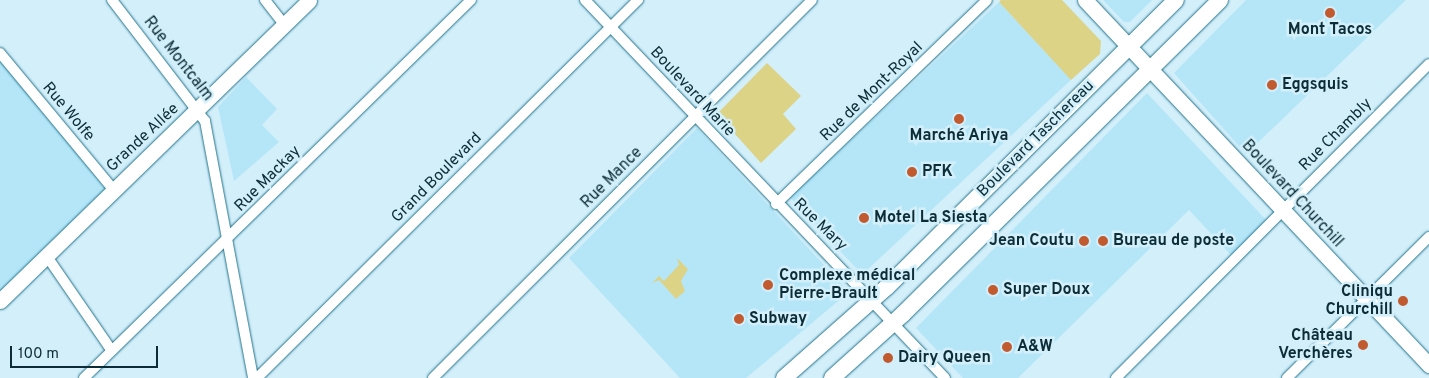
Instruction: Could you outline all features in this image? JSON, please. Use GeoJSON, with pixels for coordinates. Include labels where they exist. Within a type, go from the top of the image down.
{"type":"FeatureCollection","features":[{"type":"Feature","properties":{"kind":"main road","name":"Boulevard Taschereau"},"geometry":{"type":"LineString","coordinates":[[784,378],[873,301],[1176,0]]}},
{"type":"Feature","properties":{"kind":"main road","name":"Boulevard Taschereau"},"geometry":{"type":"LineString","coordinates":[[832,378],[893,323],[1220,0]]}},
{"type":"Feature","properties":{"kind":"street","name":"Rue Montcalm"},"geometry":{"type":"LineString","coordinates":[[112,0],[199,109],[212,143],[253,378]]}},
{"type":"Feature","properties":{"kind":"street"},"geometry":{"type":"LineString","coordinates":[[265,0],[284,24]]}},
{"type":"Feature","properties":{"kind":"street","name":"Grande Allée"},"geometry":{"type":"LineString","coordinates":[[0,301],[309,0]]}},
{"type":"Feature","properties":{"kind":"street","name":"Rue Mackay"},"geometry":{"type":"LineString","coordinates":[[84,378],[230,238],[471,0]]}},
{"type":"Feature","properties":{"kind":"street","name":"Boulevard Marie"},"geometry":{"type":"LineString","coordinates":[[585,0],[776,204]]}},
{"type":"Feature","properties":{"kind":"street","name":"Grand Boulevard"},"geometry":{"type":"LineString","coordinates":[[257,378],[638,0]]}},
{"type":"Feature","properties":{"kind":"street","name":"Rue Mance"},"geometry":{"type":"LineString","coordinates":[[433,378],[812,0]]}},
{"type":"Feature","properties":{"kind":"street","name":"Rue de Mont-Royal"},"geometry":{"type":"LineString","coordinates":[[776,204],[987,0]]}},
{"type":"Feature","properties":{"kind":"street","name":"Boulevard Churchill"},"geometry":{"type":"LineString","coordinates":[[1085,0],[1129,47],[1148,71],[1429,365]]}},
{"type":"Feature","properties":{"kind":"street","name":"Rue Wolfe"},"geometry":{"type":"LineString","coordinates":[[0,53],[113,189]]}},
{"type":"Feature","properties":{"kind":"street","name":"Rue Chambly"},"geometry":{"type":"LineString","coordinates":[[1116,378],[1429,64]]}},
{"type":"Feature","properties":{"kind":"street","name":"Rue Mary"},"geometry":{"type":"LineString","coordinates":[[776,204],[873,301],[945,378]]}},
{"type":"Feature","properties":{"kind":"street"},"geometry":{"type":"LineString","coordinates":[[1287,378],[1429,237]]}},
{"type":"Feature","properties":{"kind":"street"},"geometry":{"type":"LineString","coordinates":[[46,255],[112,351]]}},
{"type":"Feature","properties":{"kind":"shaded area"},"geometry":{"type":"Polygon","coordinates":[[[1001,0],[1062,0],[1101,41],[1100,54],[1071,80],[999,2],[1001,0]]]}},
{"type":"Feature","properties":{"kind":"shaded area"},"geometry":{"type":"Polygon","coordinates":[[[1103,0],[1152,0],[1130,22],[1124,22],[1103,0]]]}},
{"type":"Feature","properties":{"kind":"shaded area"},"geometry":{"type":"Polygon","coordinates":[[[1246,0],[1406,0],[1246,154],[1174,73],[1246,0]]]}},
{"type":"Feature","properties":{"kind":"shaded area"},"geometry":{"type":"Polygon","coordinates":[[[999,2],[1071,80],[862,275],[790,197],[999,2]]]}},
{"type":"Feature","properties":{"kind":"shaded area"},"geometry":{"type":"Polygon","coordinates":[[[0,59],[106,190],[0,291],[0,59]]]}},
{"type":"Feature","properties":{"kind":"shaded area"},"geometry":{"type":"Polygon","coordinates":[[[767,63],[801,96],[783,114],[796,129],[761,163],[717,114],[767,63]]]}},
{"type":"Feature","properties":{"kind":"shaded area"},"geometry":{"type":"Polygon","coordinates":[[[246,77],[277,109],[262,125],[279,142],[234,181],[218,107],[246,77]]]}},
{"type":"Feature","properties":{"kind":"shaded area"},"geometry":{"type":"Polygon","coordinates":[[[1147,93],[1267,221],[1231,255],[1189,210],[1018,378],[963,378],[916,328],[1147,93]]]}},
{"type":"Feature","properties":{"kind":"shaded area"},"geometry":{"type":"Polygon","coordinates":[[[697,128],[849,292],[746,378],[680,378],[569,258],[697,128]]]}},
{"type":"Feature","properties":{"kind":"shaded area"},"geometry":{"type":"Polygon","coordinates":[[[677,258],[688,269],[681,281],[685,291],[676,299],[659,280],[652,283],[659,276],[664,281],[679,265],[677,258]]]}},
{"type":"Feature","properties":{"kind":"place","name":"Mont Tacos"},"geometry":{"type":"Point","coordinates":[1330,13]}},
{"type":"Feature","properties":{"kind":"place","name":"Eggsquis"},"geometry":{"type":"Point","coordinates":[1272,85]}},
{"type":"Feature","properties":{"kind":"place","name":"Marché Ariya"},"geometry":{"type":"Point","coordinates":[959,119]}},
{"type":"Feature","properties":{"kind":"place","name":"PFK"},"geometry":{"type":"Point","coordinates":[912,172]}},
{"type":"Feature","properties":{"kind":"place","name":"Motel La Siesta"},"geometry":{"type":"Point","coordinates":[864,218]}},
{"type":"Feature","properties":{"kind":"place","name":"Jean Coutu"},"geometry":{"type":"Point","coordinates":[1084,241]}},
{"type":"Feature","properties":{"kind":"place","name":"Bureau de poste"},"geometry":{"type":"Point","coordinates":[1103,241]}},
{"type":"Feature","properties":{"kind":"place","name":"Complexe médical Pierre-Brault"},"geometry":{"type":"Point","coordinates":[768,285]}},
{"type":"Feature","properties":{"kind":"place","name":"Super Doux"},"geometry":{"type":"Point","coordinates":[993,290]}},
{"type":"Feature","properties":{"kind":"place","name":"Cliniqu Churchill"},"geometry":{"type":"Point","coordinates":[1403,301]}},
{"type":"Feature","properties":{"kind":"place","name":"Subway"},"geometry":{"type":"Point","coordinates":[739,319]}},
{"type":"Feature","properties":{"kind":"place","name":"Château Verchères"},"geometry":{"type":"Point","coordinates":[1363,345]}},
{"type":"Feature","properties":{"kind":"place","name":"A&W"},"geometry":{"type":"Point","coordinates":[1007,347]}},
{"type":"Feature","properties":{"kind":"place","name":"Dairy Queen"},"geometry":{"type":"Point","coordinates":[888,358]}}]}
